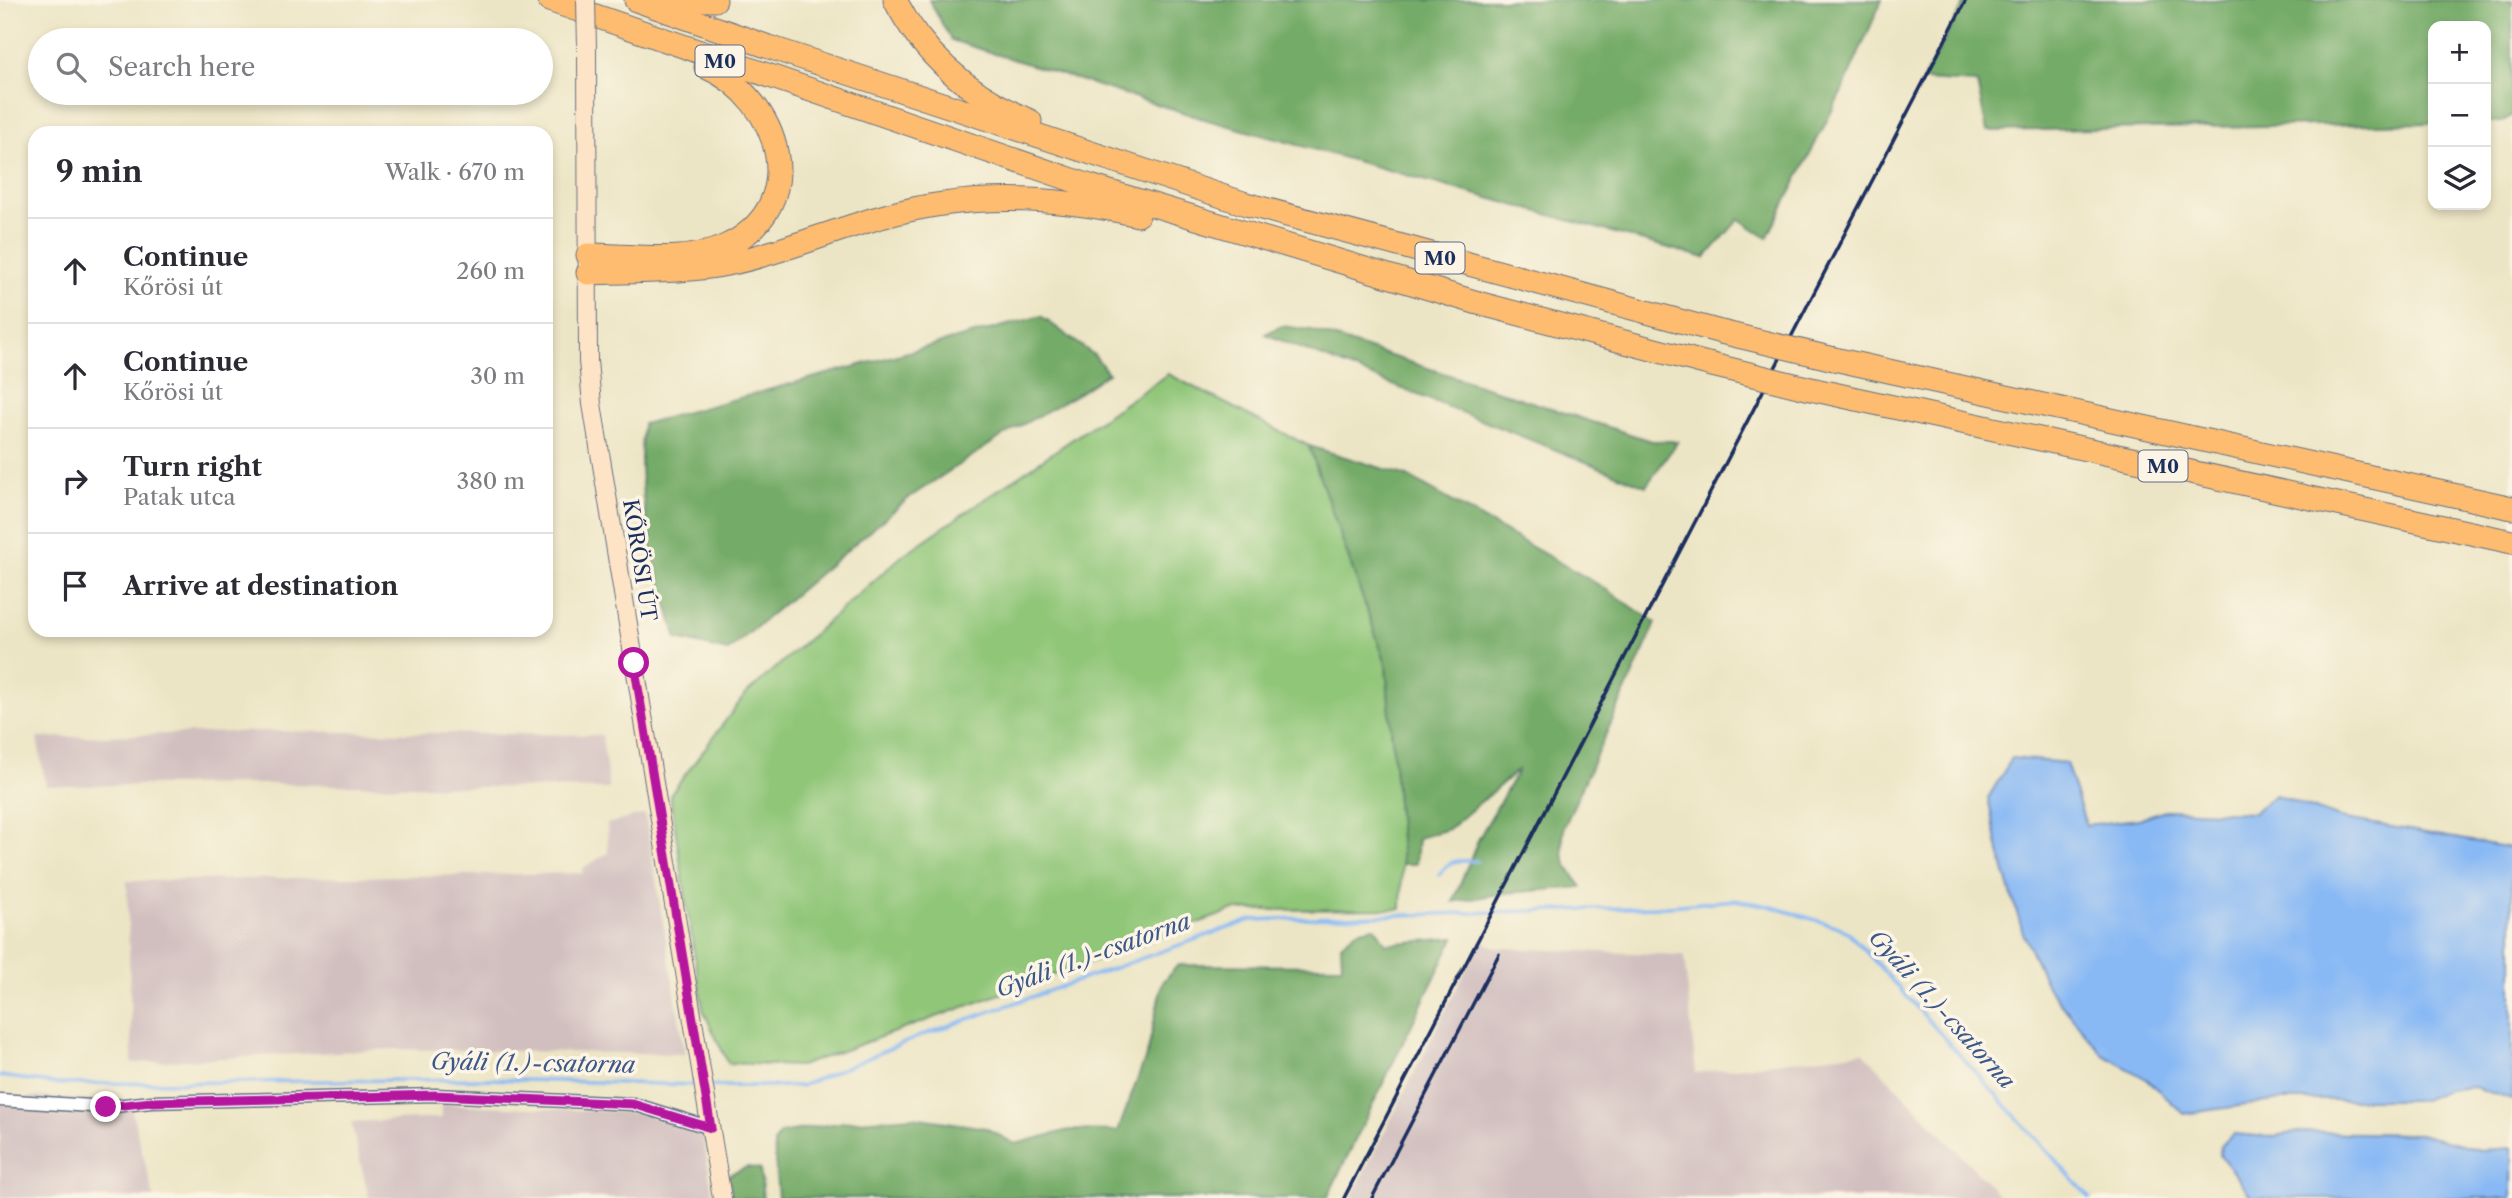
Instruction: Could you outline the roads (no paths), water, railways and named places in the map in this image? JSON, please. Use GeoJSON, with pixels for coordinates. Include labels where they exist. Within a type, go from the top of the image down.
{"type":"FeatureCollection","features":[{"type":"Feature","properties":{"kind":"highway","name":"M0"},"geometry":{"type":"LineString","coordinates":[[549,0],[979,150],[1234,232],[1478,303],[1815,390],[2512,542]]}},
{"type":"Feature","properties":{"kind":"highway","name":"M0"},"geometry":{"type":"LineString","coordinates":[[636,0],[766,47],[1161,178],[1479,269],[1834,359],[2512,508]]}},
{"type":"Feature","properties":{"kind":"highway"},"geometry":{"type":"LineString","coordinates":[[679,0],[715,0]]}},
{"type":"Feature","properties":{"kind":"highway"},"geometry":{"type":"LineString","coordinates":[[895,0],[909,25],[931,53],[973,91],[1024,119],[1131,161],[1161,178]]}},
{"type":"Feature","properties":{"kind":"highway"},"geometry":{"type":"LineString","coordinates":[[588,264],[682,256],[718,249],[751,228],[766,209],[776,185],[777,148],[768,124],[757,107],[721,74],[664,49],[652,36]]}},
{"type":"Feature","properties":{"kind":"highway"},"geometry":{"type":"LineString","coordinates":[[588,264],[694,269],[732,263],[887,215],[979,201],[1032,199],[1072,203],[1189,227],[1234,232]]}},
{"type":"Feature","properties":{"kind":"main road","name":"KŐRÖSI ÚT"},"geometry":{"type":"LineString","coordinates":[[586,0],[588,361],[594,422],[722,1198]]}},
{"type":"Feature","properties":{"kind":"street"},"geometry":{"type":"LineString","coordinates":[[0,1100],[106,1107],[151,1102],[435,1095],[633,1104],[711,1128]]}},
{"type":"Feature","properties":{"kind":"water"},"geometry":{"type":"Polygon","coordinates":[[[2012,758],[2066,763],[2086,825],[2139,819],[2165,810],[2253,813],[2275,795],[2340,818],[2512,848],[2512,1100],[2474,1087],[2446,1090],[2424,1100],[2281,1100],[2184,1114],[2148,1080],[2103,1055],[2048,988],[2023,933],[2000,856],[1988,798],[2012,758]]]}},
{"type":"Feature","properties":{"kind":"water"},"geometry":{"type":"Polygon","coordinates":[[[2299,1132],[2419,1134],[2480,1150],[2512,1148],[2512,1198],[2252,1198],[2220,1155],[2221,1144],[2234,1134],[2270,1137],[2299,1132]]]}},
{"type":"Feature","properties":{"kind":"waterway"},"geometry":{"type":"LineString","coordinates":[[1439,875],[1455,862],[1477,861]]}},
{"type":"Feature","properties":{"kind":"waterway","name":"Gyáli (1.)-csatorna"},"geometry":{"type":"LineString","coordinates":[[708,1086],[801,1086],[923,1035],[1251,920],[1657,907],[1736,900],[1769,906],[1839,927],[1849,933],[2090,1198]]}},
{"type":"Feature","properties":{"kind":"waterway","name":"Gyáli (1.)-csatorna"},"geometry":{"type":"LineString","coordinates":[[0,1076],[58,1084],[487,1079],[697,1085]]}},
{"type":"Feature","properties":{"kind":"railway"},"geometry":{"type":"LineString","coordinates":[[1344,1198],[1966,0]]}},
{"type":"Feature","properties":{"kind":"railway"},"geometry":{"type":"LineString","coordinates":[[1372,1198],[1499,954]]}}]}
